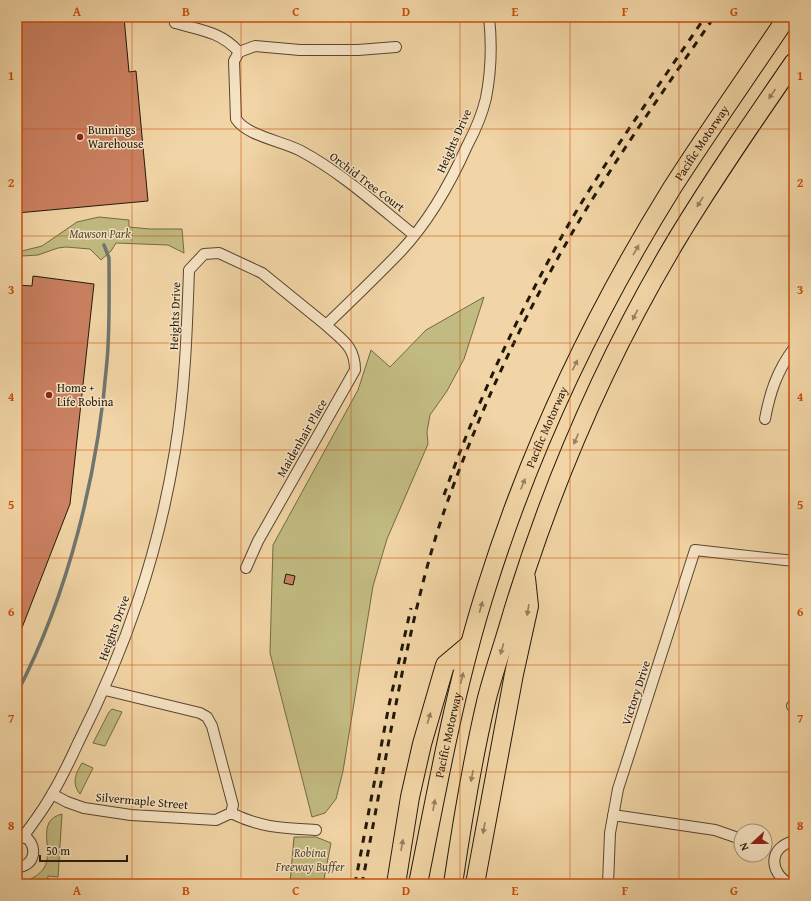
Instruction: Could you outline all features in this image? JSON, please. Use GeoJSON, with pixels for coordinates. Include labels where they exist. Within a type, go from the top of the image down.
{"type":"FeatureCollection","features":[{"type":"Feature","properties":{"kind":"highway","name":"Pacific Motorway"},"geometry":{"type":"LineString","coordinates":[[418,884],[442,762],[470,644],[486,587],[516,500],[566,382],[595,324],[673,187],[787,17]]}},
{"type":"Feature","properties":{"kind":"highway"},"geometry":{"type":"LineString","coordinates":[[453,884],[462,825],[486,701],[525,572],[560,476],[591,403],[637,310],[677,240],[722,168],[794,62]]}},
{"type":"Feature","properties":{"kind":"highway"},"geometry":{"type":"LineString","coordinates":[[475,884],[514,674],[529,606],[525,572]]}},
{"type":"Feature","properties":{"kind":"highway"},"geometry":{"type":"LineString","coordinates":[[396,884],[410,796],[422,744],[445,665],[470,644]]}},
{"type":"Feature","properties":{"kind":"street","name":"Heights Drive"},"geometry":{"type":"LineString","coordinates":[[20,836],[52,794],[105,690],[135,615],[164,512],[176,450],[188,339],[189,270],[204,254],[219,253],[262,273],[326,325],[414,235],[436,206],[453,178],[478,124],[485,100],[490,78],[490,17]]}},
{"type":"Feature","properties":{"kind":"street"},"geometry":{"type":"LineString","coordinates":[[176,24],[220,35],[230,41],[239,52],[255,46],[300,50],[358,50],[396,47]]}},
{"type":"Feature","properties":{"kind":"street","name":"Orchid Tree Court"},"geometry":{"type":"LineString","coordinates":[[239,52],[234,61],[233,83],[236,119],[241,126],[252,133],[284,142],[332,169],[414,235]]}},
{"type":"Feature","properties":{"kind":"street","name":"Maidenhair Place"},"geometry":{"type":"LineString","coordinates":[[246,568],[258,541],[355,370],[355,358],[350,347],[326,325]]}},
{"type":"Feature","properties":{"kind":"street"},"geometry":{"type":"LineString","coordinates":[[765,419],[770,394],[775,379],[794,348]]}},
{"type":"Feature","properties":{"kind":"street","name":"Victory Drive"},"geometry":{"type":"LineString","coordinates":[[613,815],[618,789],[695,550],[794,561]]}},
{"type":"Feature","properties":{"kind":"street"},"geometry":{"type":"LineString","coordinates":[[105,690],[192,710],[207,717],[212,726],[233,805],[231,813],[250,822],[269,827],[316,830]]}},
{"type":"Feature","properties":{"kind":"street","name":"Silvermaple Street"},"geometry":{"type":"LineString","coordinates":[[52,794],[84,808],[131,815],[216,820],[231,813]]}},
{"type":"Feature","properties":{"kind":"street"},"geometry":{"type":"LineString","coordinates":[[608,884],[613,815],[714,830],[733,836]]}},
{"type":"Feature","properties":{"kind":"street"},"geometry":{"type":"LineString","coordinates":[[17,867],[25,866],[30,862],[34,853],[31,843],[20,836]]}},
{"type":"Feature","properties":{"kind":"street"},"geometry":{"type":"LineString","coordinates":[[790,884],[781,879],[776,873],[774,864],[775,856],[780,847],[794,841]]}},
{"type":"Feature","properties":{"kind":"green space","name":"Mawson Park"},"geometry":{"type":"Polygon","coordinates":[[[99,217],[129,220],[129,227],[150,229],[182,229],[184,253],[168,245],[116,243],[111,251],[101,260],[90,249],[66,247],[58,248],[38,255],[22,256],[22,251],[42,246],[77,222],[99,217]]]}},
{"type":"Feature","properties":{"kind":"green space"},"geometry":{"type":"Polygon","coordinates":[[[484,297],[464,359],[447,391],[430,415],[427,432],[428,444],[387,539],[373,586],[343,771],[336,799],[325,813],[312,817],[270,653],[273,545],[358,390],[371,350],[390,367],[426,330],[484,297]]]}},
{"type":"Feature","properties":{"kind":"green space"},"geometry":{"type":"Polygon","coordinates":[[[112,709],[122,712],[105,746],[93,743],[109,712],[112,709]]]}},
{"type":"Feature","properties":{"kind":"green space"},"geometry":{"type":"Polygon","coordinates":[[[82,763],[93,768],[80,794],[77,790],[75,778],[82,763]]]}},
{"type":"Feature","properties":{"kind":"green space"},"geometry":{"type":"Polygon","coordinates":[[[62,814],[58,877],[48,876],[47,884],[21,884],[36,876],[44,868],[48,853],[47,830],[49,823],[54,818],[62,814]]]}},
{"type":"Feature","properties":{"kind":"green space","name":"Robina Freeway Buffer"},"geometry":{"type":"Polygon","coordinates":[[[294,837],[316,837],[331,843],[323,884],[290,884],[294,837]]]}},
{"type":"Feature","properties":{"kind":"building","name":"Bunnings Warehouse"},"geometry":{"type":"Polygon","coordinates":[[[17,17],[124,17],[129,72],[136,71],[148,201],[17,213],[17,17]]]}},
{"type":"Feature","properties":{"kind":"building","name":"Home + Life Robina"},"geometry":{"type":"Polygon","coordinates":[[[33,276],[94,284],[70,504],[18,638],[17,285],[32,286],[33,276]]]}},
{"type":"Feature","properties":{"kind":"building"},"geometry":{"type":"Polygon","coordinates":[[[286,574],[295,576],[293,585],[284,583],[286,574]]]}},
{"type":"Feature","properties":{"kind":"waterway"},"geometry":{"type":"LineString","coordinates":[[17,693],[52,615],[66,574],[88,489],[103,403],[108,348],[109,258],[104,245]]}},
{"type":"Feature","properties":{"kind":"railway"},"geometry":{"type":"LineString","coordinates":[[444,495],[484,392],[531,293],[548,261],[599,175],[705,17]]}},
{"type":"Feature","properties":{"kind":"railway"},"geometry":{"type":"LineString","coordinates":[[362,884],[404,664],[423,583],[440,523],[474,432],[521,328],[575,228],[625,147],[714,17]]}},
{"type":"Feature","properties":{"kind":"railway"},"geometry":{"type":"LineString","coordinates":[[355,884],[389,705],[411,608]]}},
{"type":"Feature","properties":{"kind":"place","name":"Bunnings Warehouse"},"geometry":{"type":"Point","coordinates":[80,137]}},
{"type":"Feature","properties":{"kind":"place","name":"Home + Life Robina"},"geometry":{"type":"Point","coordinates":[49,395]}}]}
